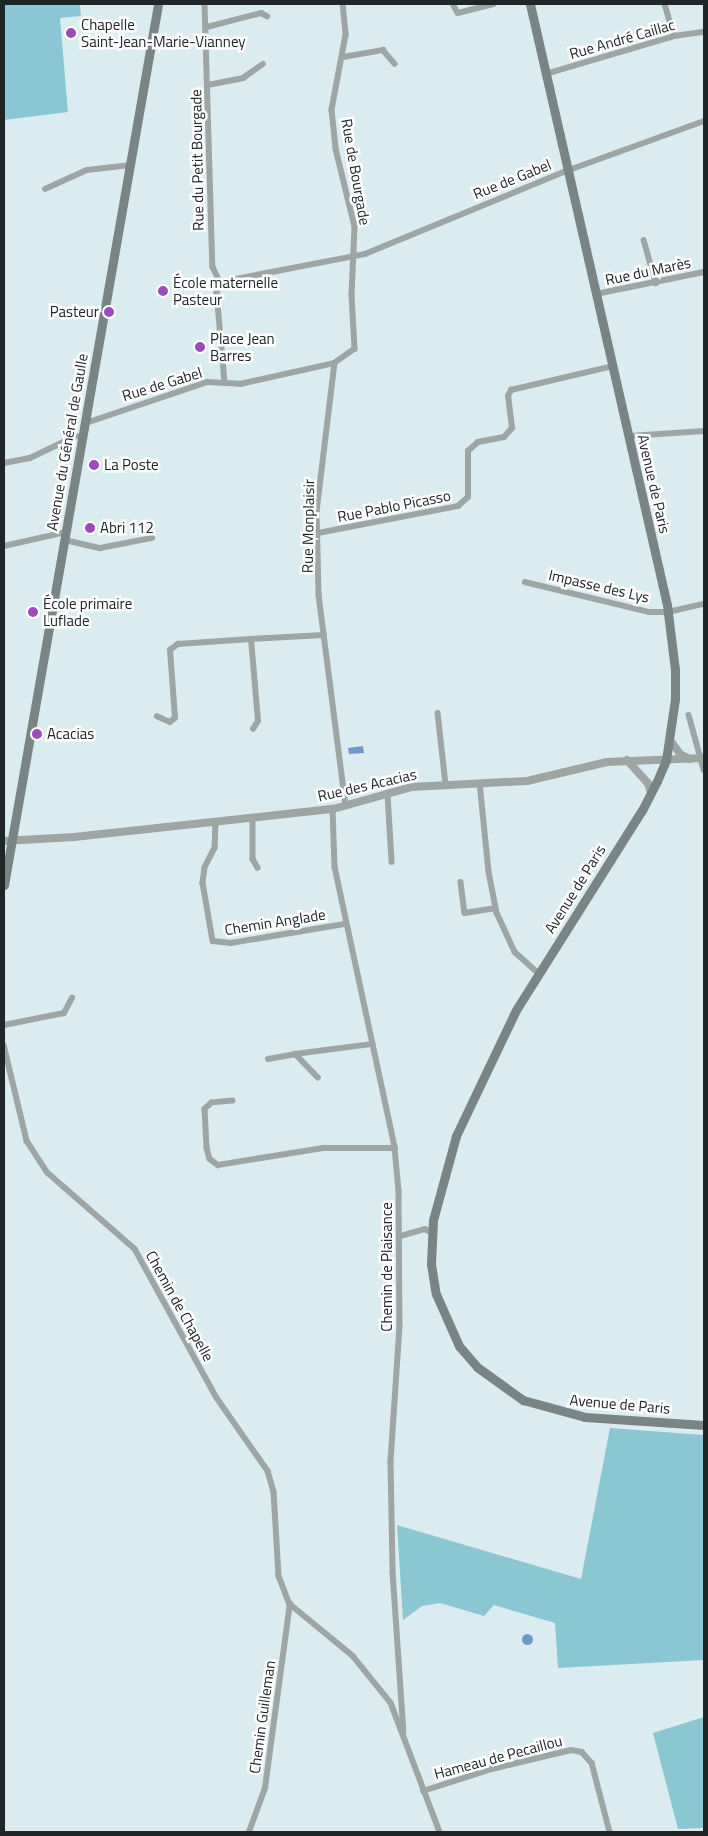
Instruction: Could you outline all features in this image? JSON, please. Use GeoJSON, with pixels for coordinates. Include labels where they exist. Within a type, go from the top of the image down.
{"type":"FeatureCollection","features":[{"type":"Feature","properties":{"kind":"main road","name":"Avenue du Général de Gaulle"},"geometry":{"type":"LineString","coordinates":[[4,885],[8,842],[84,437],[158,4]]}},
{"type":"Feature","properties":{"kind":"main road","name":"Avenue de Paris"},"geometry":{"type":"LineString","coordinates":[[530,4],[668,612],[675,670],[670,740],[666,760],[651,793],[538,974],[500,1039],[456,1136],[431,1232],[433,1279],[446,1323],[477,1367],[498,1385],[523,1400],[585,1417],[704,1425]]}},
{"type":"Feature","properties":{"kind":"street","name":"Rue du Petit Bourgade"},"geometry":{"type":"LineString","coordinates":[[205,4],[213,267],[220,282],[217,293],[221,314],[225,382]]}},
{"type":"Feature","properties":{"kind":"street","name":"Rue de Bourgade"},"geometry":{"type":"LineString","coordinates":[[344,4],[346,35],[335,92],[333,128],[355,227],[353,257]]}},
{"type":"Feature","properties":{"kind":"street"},"geometry":{"type":"LineString","coordinates":[[453,4],[458,13],[493,4]]}},
{"type":"Feature","properties":{"kind":"street"},"geometry":{"type":"LineString","coordinates":[[665,4],[674,36]]}},
{"type":"Feature","properties":{"kind":"street"},"geometry":{"type":"LineString","coordinates":[[206,27],[261,13],[267,16]]}},
{"type":"Feature","properties":{"kind":"street","name":"Rue André Caillac"},"geometry":{"type":"LineString","coordinates":[[546,74],[674,36],[704,32]]}},
{"type":"Feature","properties":{"kind":"street"},"geometry":{"type":"LineString","coordinates":[[343,57],[383,50],[395,64]]}},
{"type":"Feature","properties":{"kind":"street"},"geometry":{"type":"LineString","coordinates":[[208,86],[243,78],[263,64]]}},
{"type":"Feature","properties":{"kind":"street","name":"Rue de Gabel"},"geometry":{"type":"LineString","coordinates":[[220,282],[353,257],[568,170],[704,121]]}},
{"type":"Feature","properties":{"kind":"street"},"geometry":{"type":"LineString","coordinates":[[45,189],[87,170],[131,165]]}},
{"type":"Feature","properties":{"kind":"street"},"geometry":{"type":"LineString","coordinates":[[644,240],[656,283]]}},
{"type":"Feature","properties":{"kind":"street"},"geometry":{"type":"LineString","coordinates":[[335,364],[355,349],[353,257]]}},
{"type":"Feature","properties":{"kind":"street","name":"Rue du Marès"},"geometry":{"type":"LineString","coordinates":[[596,294],[704,272]]}},
{"type":"Feature","properties":{"kind":"street","name":"Rue de Gabel"},"geometry":{"type":"LineString","coordinates":[[86,423],[184,388],[216,380],[240,384],[335,364]]}},
{"type":"Feature","properties":{"kind":"street","name":"Rue Monplaisir"},"geometry":{"type":"LineString","coordinates":[[335,364],[318,502],[319,595],[346,806]]}},
{"type":"Feature","properties":{"kind":"street","name":"Rue Pablo Picasso"},"geometry":{"type":"LineString","coordinates":[[318,533],[458,506],[468,497],[468,451],[478,442],[504,437],[512,428],[508,396],[511,390],[613,366]]}},
{"type":"Feature","properties":{"kind":"street"},"geometry":{"type":"LineString","coordinates":[[628,436],[704,431]]}},
{"type":"Feature","properties":{"kind":"street"},"geometry":{"type":"LineString","coordinates":[[4,462],[30,458],[76,436],[84,437]]}},
{"type":"Feature","properties":{"kind":"street"},"geometry":{"type":"LineString","coordinates":[[4,546],[66,536],[100,548],[152,538]]}},
{"type":"Feature","properties":{"kind":"street","name":"Impasse des Lys"},"geometry":{"type":"LineString","coordinates":[[525,582],[649,612],[668,612],[704,604]]}},
{"type":"Feature","properties":{"kind":"street"},"geometry":{"type":"LineString","coordinates":[[157,716],[170,722],[175,718],[170,650],[178,644],[324,635]]}},
{"type":"Feature","properties":{"kind":"street"},"geometry":{"type":"LineString","coordinates":[[251,639],[258,721],[254,729]]}},
{"type":"Feature","properties":{"kind":"street"},"geometry":{"type":"LineString","coordinates":[[438,712],[446,784]]}},
{"type":"Feature","properties":{"kind":"street"},"geometry":{"type":"LineString","coordinates":[[688,715],[703,759],[704,770]]}},
{"type":"Feature","properties":{"kind":"street"},"geometry":{"type":"LineString","coordinates":[[670,740],[680,754],[692,759]]}},
{"type":"Feature","properties":{"kind":"street","name":"Rue des Acacias"},"geometry":{"type":"LineString","coordinates":[[8,842],[333,809],[412,786],[480,784],[527,780],[628,760],[703,759]]}},
{"type":"Feature","properties":{"kind":"street"},"geometry":{"type":"LineString","coordinates":[[628,760],[648,782],[651,793]]}},
{"type":"Feature","properties":{"kind":"street"},"geometry":{"type":"LineString","coordinates":[[480,784],[489,872],[496,908],[515,952],[538,974]]}},
{"type":"Feature","properties":{"kind":"street"},"geometry":{"type":"LineString","coordinates":[[388,794],[392,862]]}},
{"type":"Feature","properties":{"kind":"street","name":"Chemin de Plaisance"},"geometry":{"type":"LineString","coordinates":[[333,809],[335,867],[345,924],[395,1148],[401,1236],[400,1326],[391,1463],[394,1572],[404,1732]]}},
{"type":"Feature","properties":{"kind":"street"},"geometry":{"type":"LineString","coordinates":[[253,817],[253,859],[258,868]]}},
{"type":"Feature","properties":{"kind":"street","name":"Chemin Anglade"},"geometry":{"type":"LineString","coordinates":[[216,822],[215,848],[205,868],[203,883],[213,941],[230,944],[345,924]]}},
{"type":"Feature","properties":{"kind":"street"},"geometry":{"type":"LineString","coordinates":[[461,882],[465,913],[496,908]]}},
{"type":"Feature","properties":{"kind":"street"},"geometry":{"type":"LineString","coordinates":[[4,1025],[64,1013],[72,998]]}},
{"type":"Feature","properties":{"kind":"street"},"geometry":{"type":"LineString","coordinates":[[268,1059],[372,1044]]}},
{"type":"Feature","properties":{"kind":"street","name":"Chemin de Chapelle"},"geometry":{"type":"LineString","coordinates":[[4,1045],[27,1141],[35,1156],[47,1172],[135,1249],[217,1398],[268,1471],[274,1492],[279,1576],[290,1604]]}},
{"type":"Feature","properties":{"kind":"street"},"geometry":{"type":"LineString","coordinates":[[295,1054],[318,1078]]}},
{"type":"Feature","properties":{"kind":"street"},"geometry":{"type":"LineString","coordinates":[[233,1101],[212,1103],[205,1109],[207,1148],[210,1159],[218,1165],[323,1148],[395,1148]]}},
{"type":"Feature","properties":{"kind":"street"},"geometry":{"type":"LineString","coordinates":[[401,1236],[425,1229],[431,1232]]}},
{"type":"Feature","properties":{"kind":"street"},"geometry":{"type":"LineString","coordinates":[[290,1604],[354,1656],[390,1703],[404,1732],[423,1791],[440,1832]]}},
{"type":"Feature","properties":{"kind":"street","name":"Chemin Guilleman"},"geometry":{"type":"LineString","coordinates":[[249,1832],[265,1788],[290,1604]]}},
{"type":"Feature","properties":{"kind":"street","name":"Hameau de Pecaillou"},"geometry":{"type":"LineString","coordinates":[[423,1791],[492,1769],[572,1750],[582,1752],[592,1762],[610,1832]]}},
{"type":"Feature","properties":{"kind":"shaded area"},"geometry":{"type":"Polygon","coordinates":[[[4,4],[80,4],[81,16],[60,18],[68,112],[4,120],[4,4]]]}},
{"type":"Feature","properties":{"kind":"shaded area"},"geometry":{"type":"Polygon","coordinates":[[[363,746],[364,753],[349,754],[348,748],[363,746]]]}},
{"type":"Feature","properties":{"kind":"shaded area"},"geometry":{"type":"Polygon","coordinates":[[[610,1428],[704,1435],[704,1660],[558,1668],[555,1623],[494,1605],[484,1616],[440,1603],[422,1606],[403,1620],[397,1525],[581,1579],[610,1428]]]}},
{"type":"Feature","properties":{"kind":"shaded area"},"geometry":{"type":"Polygon","coordinates":[[[525,1634],[529,1634],[532,1639],[531,1643],[525,1644],[522,1641],[522,1637],[525,1634]]]}},
{"type":"Feature","properties":{"kind":"shaded area"},"geometry":{"type":"Polygon","coordinates":[[[704,1717],[704,1828],[678,1829],[653,1733],[704,1717]]]}},
{"type":"Feature","properties":{"kind":"place","name":"Chapelle Saint-Jean-Marie-Vianney"},"geometry":{"type":"Point","coordinates":[71,33]}},
{"type":"Feature","properties":{"kind":"place","name":"École maternelle Pasteur"},"geometry":{"type":"Point","coordinates":[163,291]}},
{"type":"Feature","properties":{"kind":"place","name":"Pasteur"},"geometry":{"type":"Point","coordinates":[109,312]}},
{"type":"Feature","properties":{"kind":"place","name":"Place Jean Barres"},"geometry":{"type":"Point","coordinates":[200,347]}},
{"type":"Feature","properties":{"kind":"place","name":"La Poste"},"geometry":{"type":"Point","coordinates":[94,465]}},
{"type":"Feature","properties":{"kind":"place","name":"Abri 112"},"geometry":{"type":"Point","coordinates":[90,528]}},
{"type":"Feature","properties":{"kind":"place","name":"École primaire Luflade"},"geometry":{"type":"Point","coordinates":[33,612]}},
{"type":"Feature","properties":{"kind":"place","name":"Acacias"},"geometry":{"type":"Point","coordinates":[37,734]}}]}
